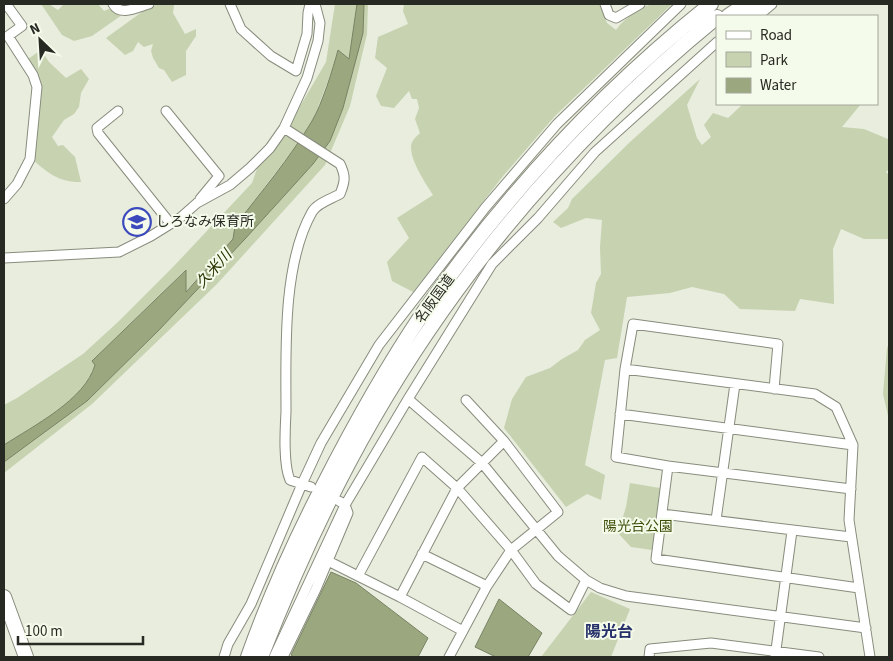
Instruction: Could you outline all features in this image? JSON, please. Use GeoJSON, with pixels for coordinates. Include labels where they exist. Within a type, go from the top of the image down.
{"type":"FeatureCollection","features":[{"type":"Feature","properties":{"kind":"highway"},"geometry":{"type":"LineString","coordinates":[[645,59],[698,4]]}},
{"type":"Feature","properties":{"kind":"highway","name":"名阪国道"},"geometry":{"type":"LineString","coordinates":[[248,657],[267,604],[312,506],[361,414],[424,313],[493,222],[529,179],[577,127],[645,59],[710,4]]}},
{"type":"Feature","properties":{"kind":"highway","name":"名阪国道"},"geometry":{"type":"LineString","coordinates":[[718,15],[732,4]]}},
{"type":"Feature","properties":{"kind":"highway"},"geometry":{"type":"LineString","coordinates":[[730,15],[746,4]]}},
{"type":"Feature","properties":{"kind":"highway","name":"名阪国道"},"geometry":{"type":"LineString","coordinates":[[261,657],[301,559],[373,419],[405,367],[467,277],[537,191],[573,151],[655,70],[716,17]]}},
{"type":"Feature","properties":{"kind":"highway"},"geometry":{"type":"LineString","coordinates":[[573,151],[695,42],[716,26]]}},
{"type":"Feature","properties":{"kind":"highway"},"geometry":{"type":"LineString","coordinates":[[243,657],[291,544],[312,506]]}},
{"type":"Feature","properties":{"kind":"highway"},"geometry":{"type":"LineString","coordinates":[[4,596],[21,654]]}},
{"type":"Feature","properties":{"kind":"street"},"geometry":{"type":"LineString","coordinates":[[4,199],[17,184],[30,159],[37,87],[28,66],[8,36],[22,26],[6,4]]}},
{"type":"Feature","properties":{"kind":"street"},"geometry":{"type":"LineString","coordinates":[[113,4],[115,8],[128,11],[149,4]]}},
{"type":"Feature","properties":{"kind":"street"},"geometry":{"type":"LineString","coordinates":[[230,4],[241,29],[271,56],[296,72],[307,34],[310,4]]}},
{"type":"Feature","properties":{"kind":"street"},"geometry":{"type":"LineString","coordinates":[[197,203],[230,184],[250,168],[270,148],[284,128],[307,78],[318,41],[320,23],[315,4]]}},
{"type":"Feature","properties":{"kind":"street"},"geometry":{"type":"LineString","coordinates":[[605,4],[609,15],[616,18],[640,4]]}},
{"type":"Feature","properties":{"kind":"street"},"geometry":{"type":"LineString","coordinates":[[224,657],[228,644],[251,604],[321,442],[379,345],[484,208],[557,124],[681,4]]}},
{"type":"Feature","properties":{"kind":"street"},"geometry":{"type":"LineString","coordinates":[[746,15],[762,4]]}},
{"type":"Feature","properties":{"kind":"street"},"geometry":{"type":"LineString","coordinates":[[759,15],[772,4]]}},
{"type":"Feature","properties":{"kind":"street"},"geometry":{"type":"LineString","coordinates":[[274,657],[342,503],[492,264],[538,218],[595,152],[716,43]]}},
{"type":"Feature","properties":{"kind":"street"},"geometry":{"type":"LineString","coordinates":[[118,110],[97,128],[98,133],[170,223]]}},
{"type":"Feature","properties":{"kind":"street"},"geometry":{"type":"LineString","coordinates":[[4,258],[119,252],[152,236],[180,218],[197,203],[218,176],[166,111]]}},
{"type":"Feature","properties":{"kind":"street"},"geometry":{"type":"LineString","coordinates":[[284,128],[340,164],[345,173],[345,182],[340,194],[317,206],[312,211],[305,226],[294,266],[288,322],[285,436],[287,474],[290,480],[311,487]]}},
{"type":"Feature","properties":{"kind":"street"},"geometry":{"type":"LineString","coordinates":[[774,389],[778,344],[633,324],[616,457],[668,466],[850,489]]}},
{"type":"Feature","properties":{"kind":"street"},"geometry":{"type":"LineString","coordinates":[[626,369],[815,394],[836,407],[853,445],[849,520],[870,657]]}},
{"type":"Feature","properties":{"kind":"street"},"geometry":{"type":"LineString","coordinates":[[716,520],[734,384]]}},
{"type":"Feature","properties":{"kind":"street"},"geometry":{"type":"LineString","coordinates":[[408,399],[482,463],[558,556],[586,580],[600,588],[626,596],[866,628]]}},
{"type":"Feature","properties":{"kind":"street"},"geometry":{"type":"LineString","coordinates":[[449,657],[487,586],[511,550],[558,512],[504,441],[466,400]]}},
{"type":"Feature","properties":{"kind":"street"},"geometry":{"type":"LineString","coordinates":[[620,414],[853,445]]}},
{"type":"Feature","properties":{"kind":"street"},"geometry":{"type":"LineString","coordinates":[[400,597],[457,488],[504,441]]}},
{"type":"Feature","properties":{"kind":"street"},"geometry":{"type":"LineString","coordinates":[[358,576],[422,457],[457,488],[511,550],[536,584],[570,610],[586,580]]}},
{"type":"Feature","properties":{"kind":"street"},"geometry":{"type":"LineString","coordinates":[[668,466],[656,559],[859,588]]}},
{"type":"Feature","properties":{"kind":"street"},"geometry":{"type":"LineString","coordinates":[[283,657],[316,589],[348,513],[342,503]]}},
{"type":"Feature","properties":{"kind":"street"},"geometry":{"type":"LineString","coordinates":[[662,514],[851,538]]}},
{"type":"Feature","properties":{"kind":"street"},"geometry":{"type":"LineString","coordinates":[[775,654],[792,531]]}},
{"type":"Feature","properties":{"kind":"street"},"geometry":{"type":"LineString","coordinates":[[422,554],[487,586]]}},
{"type":"Feature","properties":{"kind":"street"},"geometry":{"type":"LineString","coordinates":[[332,563],[463,631]]}},
{"type":"Feature","properties":{"kind":"street"},"geometry":{"type":"LineString","coordinates":[[649,657],[650,649],[711,643],[775,654],[818,657]]}},
{"type":"Feature","properties":{"kind":"green space"},"geometry":{"type":"Polygon","coordinates":[[[41,4],[49,4],[58,10],[64,4],[98,4],[104,11],[111,8],[122,15],[92,36],[74,41],[62,35],[41,4]]]}},
{"type":"Feature","properties":{"kind":"green space"},"geometry":{"type":"Polygon","coordinates":[[[159,4],[174,5],[173,13],[185,34],[196,29],[196,36],[186,51],[186,75],[172,82],[164,70],[159,68],[153,58],[151,51],[153,44],[144,47],[138,42],[133,51],[125,55],[106,38],[146,9],[159,4]]]}},
{"type":"Feature","properties":{"kind":"green space"},"geometry":{"type":"Polygon","coordinates":[[[335,4],[357,4],[349,60],[338,50],[313,120],[295,147],[235,226],[233,239],[185,292],[185,270],[93,360],[95,365],[89,378],[81,390],[69,401],[43,421],[4,445],[4,405],[83,354],[173,267],[252,183],[258,166],[282,137],[326,62],[335,4]]]}},
{"type":"Feature","properties":{"kind":"green space"},"geometry":{"type":"Polygon","coordinates":[[[364,4],[368,4],[367,34],[350,106],[325,165],[217,284],[92,404],[4,473],[4,462],[87,401],[313,164],[363,33],[364,4]]]}},
{"type":"Feature","properties":{"kind":"green space"},"geometry":{"type":"Polygon","coordinates":[[[404,4],[599,4],[607,23],[616,30],[628,17],[644,7],[657,4],[672,4],[555,116],[503,176],[413,292],[392,281],[387,262],[409,238],[397,218],[433,195],[413,159],[411,147],[414,139],[420,133],[415,119],[419,108],[417,99],[412,99],[409,91],[394,108],[381,106],[376,96],[387,68],[375,58],[378,37],[408,24],[403,11],[404,4]]]}},
{"type":"Feature","properties":{"kind":"green space"},"geometry":{"type":"Polygon","coordinates":[[[41,50],[49,62],[66,78],[81,69],[89,79],[81,93],[79,107],[74,114],[64,120],[52,137],[58,146],[63,145],[75,157],[81,182],[60,179],[33,160],[37,140],[38,117],[28,59],[41,50]]]}},
{"type":"Feature","properties":{"kind":"green space"},"geometry":{"type":"Polygon","coordinates":[[[700,79],[687,105],[697,138],[702,145],[711,137],[704,125],[713,113],[728,118],[742,105],[860,105],[842,127],[864,129],[888,139],[889,169],[886,172],[889,175],[889,239],[864,239],[841,229],[833,249],[834,304],[800,299],[795,311],[740,309],[724,294],[692,287],[670,293],[627,297],[617,358],[605,360],[585,465],[605,475],[601,500],[587,494],[566,507],[504,428],[512,399],[526,377],[550,368],[578,350],[585,340],[600,330],[591,313],[596,283],[601,274],[602,220],[586,218],[561,228],[553,222],[568,208],[572,199],[630,142],[700,79]]]}},
{"type":"Feature","properties":{"kind":"green space"},"geometry":{"type":"Polygon","coordinates":[[[889,344],[889,420],[883,394],[887,348],[889,344]]]}},
{"type":"Feature","properties":{"kind":"green space","name":"陽光台公園"},"geometry":{"type":"Polygon","coordinates":[[[630,483],[660,488],[652,550],[631,547],[618,533],[626,507],[630,483]]]}},
{"type":"Feature","properties":{"kind":"green space"},"geometry":{"type":"Polygon","coordinates":[[[591,592],[630,609],[611,657],[541,657],[591,592]]]}},
{"type":"Feature","properties":{"kind":"water","name":"久米川"},"geometry":{"type":"Polygon","coordinates":[[[357,4],[364,4],[363,33],[343,108],[330,141],[313,164],[159,330],[87,401],[4,462],[4,445],[43,421],[69,401],[81,390],[89,378],[95,365],[92,361],[186,270],[186,292],[233,239],[235,226],[285,162],[316,114],[338,50],[349,59],[357,4]]]}},
{"type":"Feature","properties":{"kind":"water"},"geometry":{"type":"Polygon","coordinates":[[[331,572],[356,583],[428,638],[418,657],[294,657],[291,655],[331,572]]]}},
{"type":"Feature","properties":{"kind":"water"},"geometry":{"type":"Polygon","coordinates":[[[499,599],[542,633],[528,657],[496,657],[475,647],[499,599]]]}},
{"type":"Feature","properties":{"kind":"place","name":"しろなみ保育所"},"geometry":{"type":"Point","coordinates":[137,222]}},
{"type":"Feature","properties":{"kind":"district","name":"陽光台"},"geometry":{"type":"Point","coordinates":[609,632]}}]}
